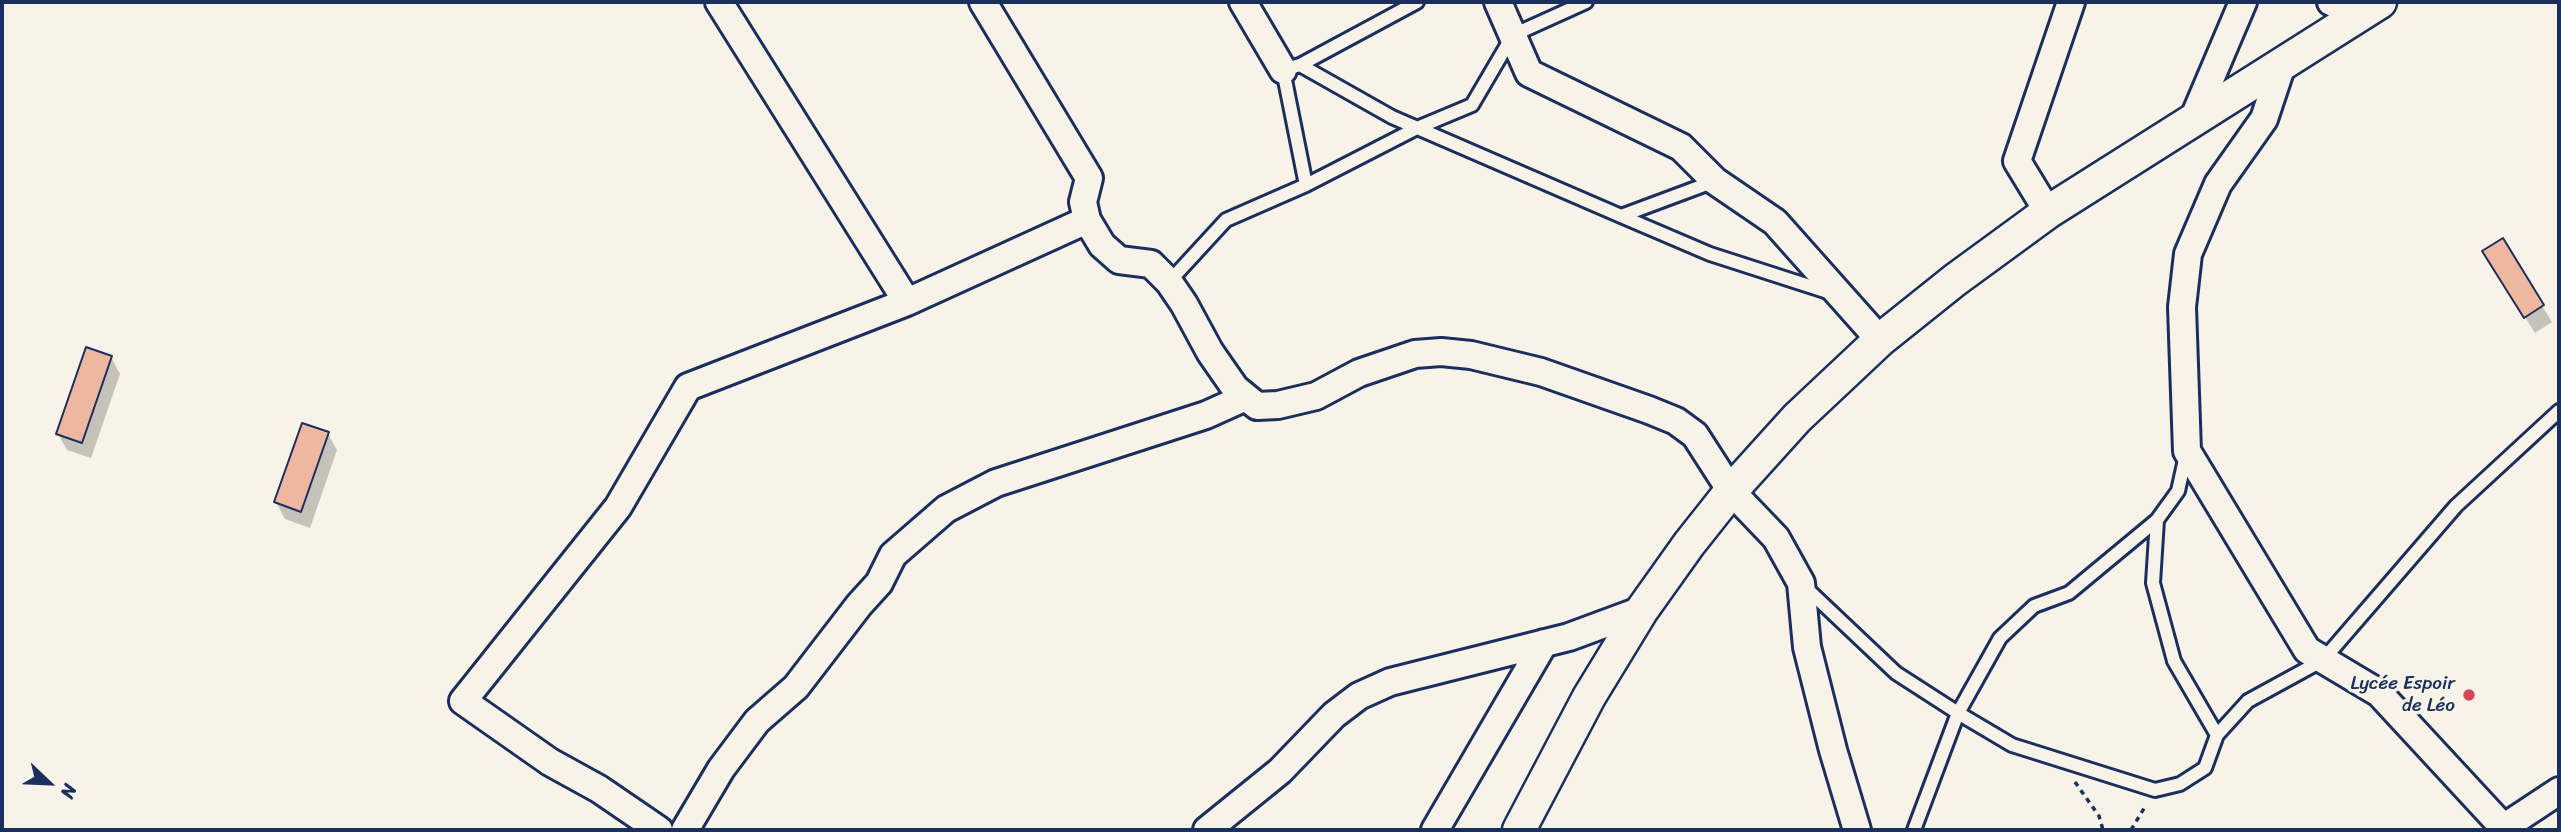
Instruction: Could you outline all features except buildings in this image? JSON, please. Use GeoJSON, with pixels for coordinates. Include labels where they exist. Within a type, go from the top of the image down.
{"type":"FeatureCollection","features":[{"type":"Feature","properties":{"kind":"street"},"geometry":{"type":"LineString","coordinates":[[719,2],[907,302]]}},
{"type":"Feature","properties":{"kind":"street"},"geometry":{"type":"LineString","coordinates":[[983,2],[1089,178],[1083,202],[1087,220],[1102,245],[1119,260],[1151,264],[1169,282],[1210,352],[1235,388],[1257,406],[1278,405],[1316,396],[1359,373],[1415,354],[1441,352],[1471,355],[1541,372],[1676,421],[1695,435],[1731,491],[1776,538],[1801,583],[1807,648],[1857,830]]}},
{"type":"Feature","properties":{"kind":"street"},"geometry":{"type":"LineString","coordinates":[[1243,2],[1292,68]]}},
{"type":"Feature","properties":{"kind":"street"},"geometry":{"type":"LineString","coordinates":[[1497,2],[1530,73],[1681,147],[1715,181],[1776,222],[1880,340]]}},
{"type":"Feature","properties":{"kind":"street"},"geometry":{"type":"LineString","coordinates":[[2048,212],[2017,161],[2071,2]]}},
{"type":"Feature","properties":{"kind":"street"},"geometry":{"type":"LineString","coordinates":[[2193,122],[2243,2]]}},
{"type":"Feature","properties":{"kind":"street"},"geometry":{"type":"LineString","coordinates":[[2330,2],[2370,8]]}},
{"type":"Feature","properties":{"kind":"street"},"geometry":{"type":"LineString","coordinates":[[1519,830],[1589,697],[1642,610],[1731,491],[1797,418],[1880,340],[1955,280],[2048,212],[2370,8]]}},
{"type":"Feature","properties":{"kind":"street"},"geometry":{"type":"LineString","coordinates":[[2283,65],[2264,119],[2218,184],[2188,254],[2182,307],[2187,451],[2307,650],[2379,693],[2502,829],[2559,791]]}},
{"type":"Feature","properties":{"kind":"street"},"geometry":{"type":"LineString","coordinates":[[659,830],[599,789],[550,762],[463,701],[618,507],[688,387],[907,302],[1087,220]]}},
{"type":"Feature","properties":{"kind":"street"},"geometry":{"type":"LineString","coordinates":[[685,830],[721,769],[757,721],[796,687],[879,583],[893,555],[946,509],[996,483],[1206,415],[1245,397]]}},
{"type":"Feature","properties":{"kind":"street"},"geometry":{"type":"LineString","coordinates":[[1207,830],[1280,771],[1334,715],[1359,696],[1390,682],[1569,637],[1642,610]]}},
{"type":"Feature","properties":{"kind":"street"},"geometry":{"type":"LineString","coordinates":[[1436,830],[1544,643]]}},
{"type":"Feature","properties":{"kind":"lane"},"geometry":{"type":"LineString","coordinates":[[1292,68],[1417,2]]}},
{"type":"Feature","properties":{"kind":"lane"},"geometry":{"type":"LineString","coordinates":[[1169,282],[1226,220],[1306,185],[1417,128],[1472,105],[1513,35],[1586,2]]}},
{"type":"Feature","properties":{"kind":"lane"},"geometry":{"type":"LineString","coordinates":[[1292,68],[1392,117],[1710,254],[1841,296]]}},
{"type":"Feature","properties":{"kind":"lane"},"geometry":{"type":"LineString","coordinates":[[1292,68],[1306,185]]}},
{"type":"Feature","properties":{"kind":"lane"},"geometry":{"type":"LineString","coordinates":[[1621,216],[1715,181]]}},
{"type":"Feature","properties":{"kind":"lane"},"geometry":{"type":"LineString","coordinates":[[1801,583],[1896,673],[2012,745],[2155,790],[2180,784],[2205,768],[2217,734],[2248,701],[2323,660],[2456,506],[2559,411]]}},
{"type":"Feature","properties":{"kind":"lane"},"geometry":{"type":"LineString","coordinates":[[1914,830],[1958,713],[2000,638],[2034,606],[2069,593],[2157,520],[2178,491],[2187,451]]}},
{"type":"Feature","properties":{"kind":"lane"},"geometry":{"type":"LineString","coordinates":[[2157,520],[2153,583],[2174,661],[2217,734]]}},
{"type":"Feature","properties":{"kind":"path"},"geometry":{"type":"LineString","coordinates":[[2060,760],[2099,816],[2103,830]]}},
{"type":"Feature","properties":{"kind":"path"},"geometry":{"type":"LineString","coordinates":[[2132,830],[2155,790]]}},
{"type":"Feature","properties":{"kind":"place","name":"Lycée Espoir de Léo"},"geometry":{"type":"Point","coordinates":[2469,695]}}]}
